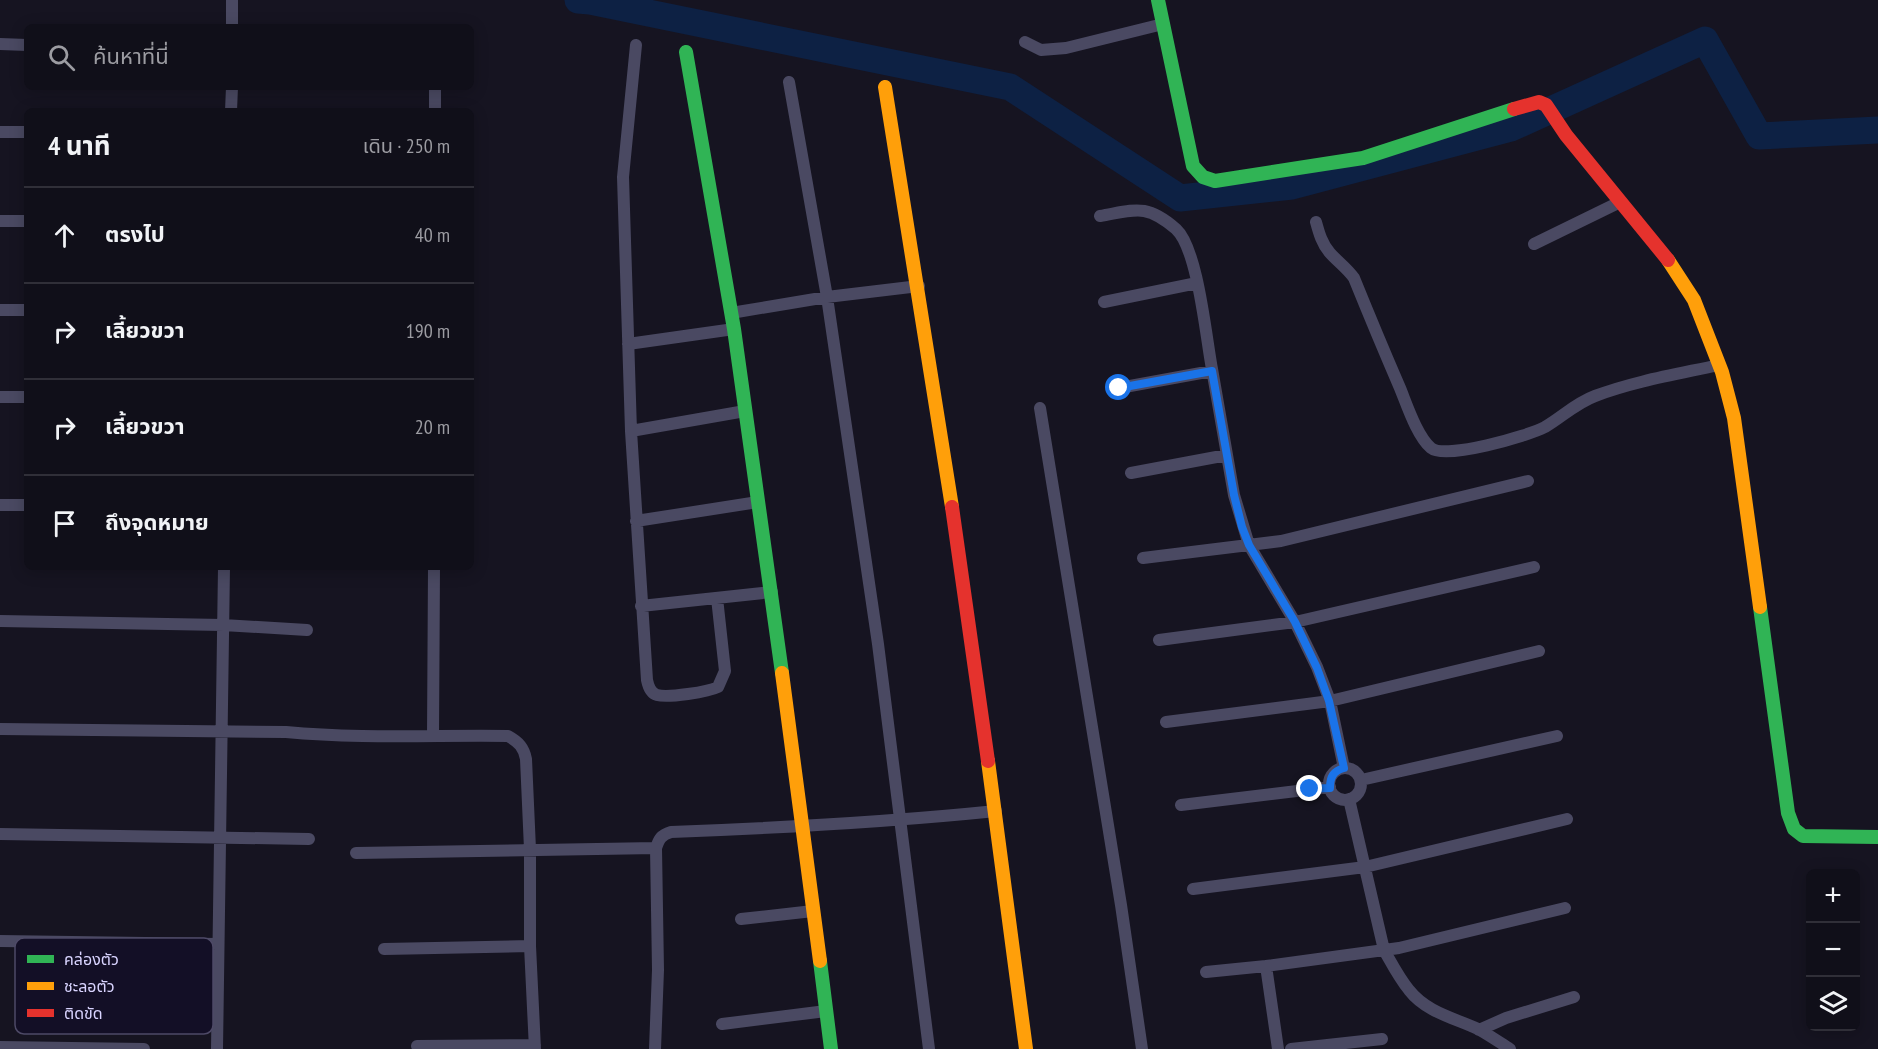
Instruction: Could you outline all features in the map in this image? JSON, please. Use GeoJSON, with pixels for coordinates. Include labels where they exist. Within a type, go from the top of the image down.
{"type":"FeatureCollection","features":[{"type":"Feature","properties":{"kind":"street"},"geometry":{"type":"LineString","coordinates":[[232,0],[232,24]]}},
{"type":"Feature","properties":{"kind":"street"},"geometry":{"type":"LineString","coordinates":[[1158,0],[1193,166],[1203,177],[1215,181],[1363,158],[1526,105],[1539,102],[1546,105],[1566,135],[1672,266],[1694,300],[1719,365],[1734,418],[1788,813],[1794,829],[1803,836],[1878,837]]}},
{"type":"Feature","properties":{"kind":"street"},"geometry":{"type":"LineString","coordinates":[[1025,42],[1041,50],[1066,48],[1163,24]]}},
{"type":"Feature","properties":{"kind":"street"},"geometry":{"type":"LineString","coordinates":[[0,44],[24,45]]}},
{"type":"Feature","properties":{"kind":"street"},"geometry":{"type":"LineString","coordinates":[[636,45],[623,177],[636,521],[648,686],[653,693],[657,695],[682,694],[710,691],[718,687],[725,671],[717,598]]}},
{"type":"Feature","properties":{"kind":"street"},"geometry":{"type":"LineString","coordinates":[[686,52],[734,329],[772,592],[831,1049]]}},
{"type":"Feature","properties":{"kind":"street"},"geometry":{"type":"LineString","coordinates":[[789,82],[826,297],[878,644],[929,1049]]}},
{"type":"Feature","properties":{"kind":"street"},"geometry":{"type":"LineString","coordinates":[[885,87],[919,286],[996,810],[1026,1049]]}},
{"type":"Feature","properties":{"kind":"street"},"geometry":{"type":"LineString","coordinates":[[231,108],[232,90]]}},
{"type":"Feature","properties":{"kind":"street"},"geometry":{"type":"LineString","coordinates":[[435,90],[435,108]]}},
{"type":"Feature","properties":{"kind":"street"},"geometry":{"type":"LineString","coordinates":[[0,132],[24,132]]}},
{"type":"Feature","properties":{"kind":"street"},"geometry":{"type":"LineString","coordinates":[[1534,244],[1620,202]]}},
{"type":"Feature","properties":{"kind":"street"},"geometry":{"type":"LineString","coordinates":[[1100,216],[1143,209],[1160,217],[1178,231],[1185,242],[1197,284],[1238,511],[1249,545],[1295,622],[1317,668],[1329,701],[1344,768]]}},
{"type":"Feature","properties":{"kind":"street"},"geometry":{"type":"LineString","coordinates":[[0,221],[24,221]]}},
{"type":"Feature","properties":{"kind":"street"},"geometry":{"type":"LineString","coordinates":[[1316,222],[1321,239],[1328,251],[1354,278],[1424,441],[1437,452],[1499,443],[1523,436],[1547,426],[1575,406],[1595,396],[1719,365]]}},
{"type":"Feature","properties":{"kind":"street"},"geometry":{"type":"LineString","coordinates":[[1104,302],[1197,284]]}},
{"type":"Feature","properties":{"kind":"street"},"geometry":{"type":"LineString","coordinates":[[731,313],[826,297],[919,286]]}},
{"type":"Feature","properties":{"kind":"street"},"geometry":{"type":"LineString","coordinates":[[0,310],[24,310]]}},
{"type":"Feature","properties":{"kind":"street"},"geometry":{"type":"LineString","coordinates":[[628,344],[734,329]]}},
{"type":"Feature","properties":{"kind":"street"},"geometry":{"type":"LineString","coordinates":[[1119,388],[1212,371]]}},
{"type":"Feature","properties":{"kind":"street"},"geometry":{"type":"LineString","coordinates":[[0,397],[24,397]]}},
{"type":"Feature","properties":{"kind":"street"},"geometry":{"type":"LineString","coordinates":[[1040,408],[1121,905],[1142,1049]]}},
{"type":"Feature","properties":{"kind":"street"},"geometry":{"type":"LineString","coordinates":[[631,431],[745,411]]}},
{"type":"Feature","properties":{"kind":"street"},"geometry":{"type":"LineString","coordinates":[[1131,473],[1227,455]]}},
{"type":"Feature","properties":{"kind":"street"},"geometry":{"type":"LineString","coordinates":[[1143,558],[1281,541],[1528,481]]}},
{"type":"Feature","properties":{"kind":"street"},"geometry":{"type":"LineString","coordinates":[[636,521],[758,502]]}},
{"type":"Feature","properties":{"kind":"street"},"geometry":{"type":"LineString","coordinates":[[0,505],[24,505]]}},
{"type":"Feature","properties":{"kind":"street"},"geometry":{"type":"LineString","coordinates":[[1159,640],[1295,622],[1534,567]]}},
{"type":"Feature","properties":{"kind":"street"},"geometry":{"type":"LineString","coordinates":[[217,1049],[224,570]]}},
{"type":"Feature","properties":{"kind":"street"},"geometry":{"type":"LineString","coordinates":[[433,735],[434,570]]}},
{"type":"Feature","properties":{"kind":"street"},"geometry":{"type":"LineString","coordinates":[[641,606],[772,592]]}},
{"type":"Feature","properties":{"kind":"street"},"geometry":{"type":"LineString","coordinates":[[0,621],[223,625],[307,630]]}},
{"type":"Feature","properties":{"kind":"street"},"geometry":{"type":"LineString","coordinates":[[1166,722],[1329,701],[1539,651]]}},
{"type":"Feature","properties":{"kind":"street"},"geometry":{"type":"LineString","coordinates":[[0,729],[286,732],[384,737],[508,736],[519,743],[526,759],[530,849],[530,946],[535,1047],[417,1046]]}},
{"type":"Feature","properties":{"kind":"street"},"geometry":{"type":"LineString","coordinates":[[1361,780],[1557,736]]}},
{"type":"Feature","properties":{"kind":"street"},"geometry":{"type":"LineString","coordinates":[[1344,768],[1355,771],[1361,780],[1359,792],[1349,800],[1337,798],[1330,788],[1332,775],[1344,768]]}},
{"type":"Feature","properties":{"kind":"street"},"geometry":{"type":"LineString","coordinates":[[1180,806],[1330,788]]}},
{"type":"Feature","properties":{"kind":"street"},"geometry":{"type":"LineString","coordinates":[[1349,800],[1384,950],[1396,973],[1410,992],[1425,1006],[1479,1030],[1510,1049]]}},
{"type":"Feature","properties":{"kind":"street"},"geometry":{"type":"LineString","coordinates":[[655,1049],[658,970],[656,848],[664,834],[900,820],[996,810]]}},
{"type":"Feature","properties":{"kind":"street"},"geometry":{"type":"LineString","coordinates":[[1193,889],[1365,867],[1568,819]]}},
{"type":"Feature","properties":{"kind":"street"},"geometry":{"type":"LineString","coordinates":[[0,834],[309,838]]}},
{"type":"Feature","properties":{"kind":"street"},"geometry":{"type":"LineString","coordinates":[[356,853],[656,848]]}},
{"type":"Feature","properties":{"kind":"street"},"geometry":{"type":"LineString","coordinates":[[1206,972],[1399,948],[1565,908]]}},
{"type":"Feature","properties":{"kind":"street"},"geometry":{"type":"LineString","coordinates":[[741,919],[813,911]]}},
{"type":"Feature","properties":{"kind":"street"},"geometry":{"type":"LineString","coordinates":[[0,941],[15,941]]}},
{"type":"Feature","properties":{"kind":"street"},"geometry":{"type":"LineString","coordinates":[[213,944],[218,944]]}},
{"type":"Feature","properties":{"kind":"street"},"geometry":{"type":"LineString","coordinates":[[384,949],[530,946]]}},
{"type":"Feature","properties":{"kind":"street"},"geometry":{"type":"LineString","coordinates":[[1266,966],[1278,1049]]}},
{"type":"Feature","properties":{"kind":"street"},"geometry":{"type":"LineString","coordinates":[[1479,1030],[1506,1018],[1574,997]]}},
{"type":"Feature","properties":{"kind":"street"},"geometry":{"type":"LineString","coordinates":[[722,1024],[826,1011]]}},
{"type":"Feature","properties":{"kind":"street"},"geometry":{"type":"LineString","coordinates":[[1291,1049],[1382,1039]]}},
{"type":"Feature","properties":{"kind":"street"},"geometry":{"type":"LineString","coordinates":[[0,1047],[144,1049]]}},
{"type":"Feature","properties":{"kind":"waterway"},"geometry":{"type":"LineString","coordinates":[[578,0],[1010,87],[1180,198],[1292,186],[1511,128],[1705,40],[1759,136],[1878,130]]}},
{"type":"Feature","properties":{"kind":"traffic: fast"},"geometry":{"type":"LineString","coordinates":[[1158,0],[1193,166],[1203,177],[1215,181],[1363,158],[1514,109]]}},
{"type":"Feature","properties":{"kind":"traffic: fast"},"geometry":{"type":"LineString","coordinates":[[686,52],[734,329],[782,673]]}},
{"type":"Feature","properties":{"kind":"traffic: fast"},"geometry":{"type":"LineString","coordinates":[[1760,607],[1788,813],[1794,829],[1803,836],[1878,837]]}},
{"type":"Feature","properties":{"kind":"traffic: fast"},"geometry":{"type":"LineString","coordinates":[[820,961],[831,1049]]}},
{"type":"Feature","properties":{"kind":"traffic: slow"},"geometry":{"type":"LineString","coordinates":[[885,87],[952,507]]}},
{"type":"Feature","properties":{"kind":"traffic: slow"},"geometry":{"type":"LineString","coordinates":[[1668,260],[1694,300],[1722,372],[1734,418],[1760,607]]}},
{"type":"Feature","properties":{"kind":"traffic: slow"},"geometry":{"type":"LineString","coordinates":[[782,673],[820,961]]}},
{"type":"Feature","properties":{"kind":"traffic: slow"},"geometry":{"type":"LineString","coordinates":[[988,761],[1026,1049]]}},
{"type":"Feature","properties":{"kind":"traffic: jam"},"geometry":{"type":"LineString","coordinates":[[1514,109],[1539,102],[1546,105],[1566,135],[1668,260]]}},
{"type":"Feature","properties":{"kind":"traffic: jam"},"geometry":{"type":"LineString","coordinates":[[952,507],[988,761]]}},
{"type":"Feature","properties":{"kind":"route"},"geometry":{"type":"LineString","coordinates":[[1119,388],[1212,371],[1234,495],[1242,527],[1249,545],[1295,622],[1317,668],[1329,701],[1344,768],[1332,775],[1330,788],[1310,789]]}}]}
